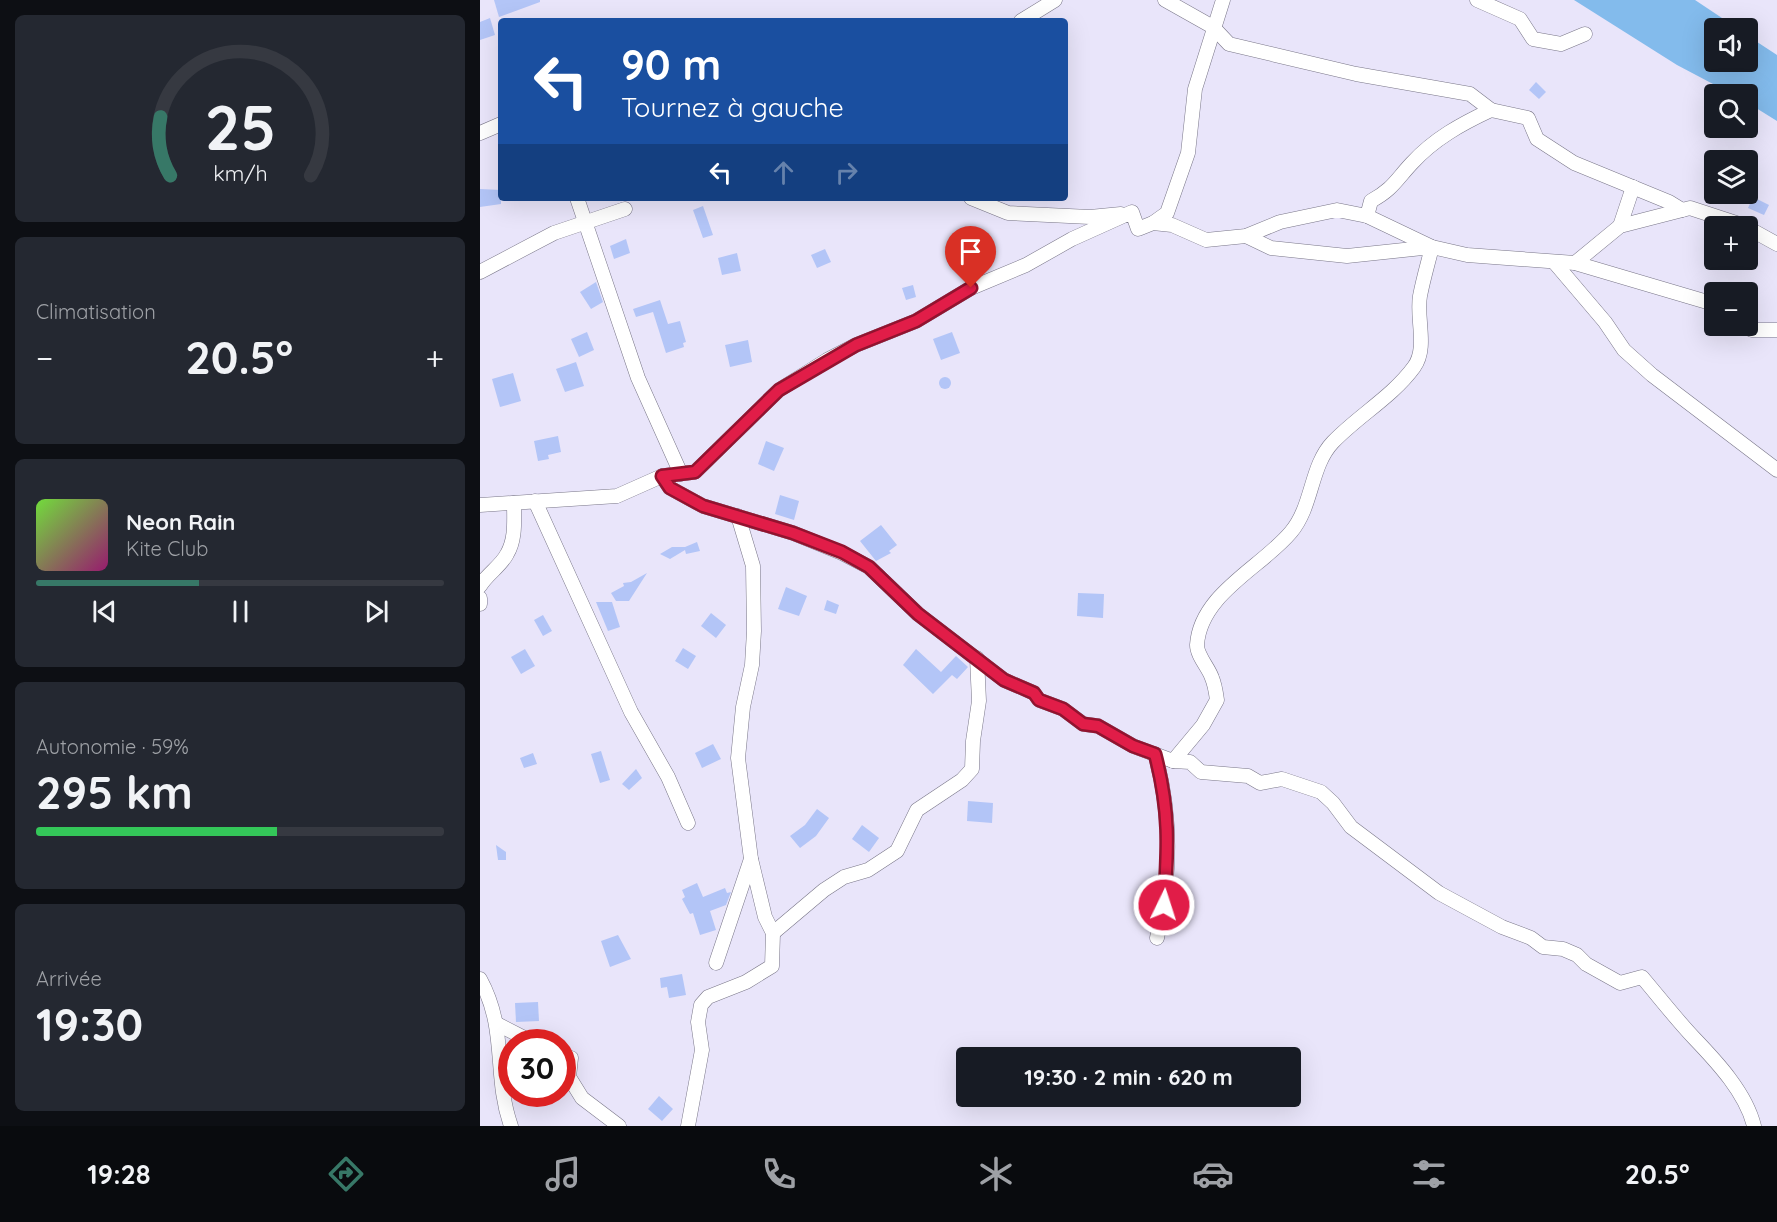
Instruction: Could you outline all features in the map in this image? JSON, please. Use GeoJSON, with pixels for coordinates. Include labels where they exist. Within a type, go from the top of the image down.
{"type":"FeatureCollection","features":[{"type":"Feature","properties":{"kind":"street"},"geometry":{"type":"LineString","coordinates":[[1026,18],[1055,0]]}},
{"type":"Feature","properties":{"kind":"street"},"geometry":{"type":"LineString","coordinates":[[1165,0],[1213,27],[1229,44],[1356,74],[1470,94],[1491,110],[1528,118],[1538,139],[1565,157],[1682,210]]}},
{"type":"Feature","properties":{"kind":"street"},"geometry":{"type":"LineString","coordinates":[[1132,212],[1138,230],[1167,213],[1188,153],[1196,89],[1223,0]]}},
{"type":"Feature","properties":{"kind":"street"},"geometry":{"type":"LineString","coordinates":[[1477,0],[1520,19],[1533,39],[1561,44],[1585,34]]}},
{"type":"Feature","properties":{"kind":"street"},"geometry":{"type":"LineString","coordinates":[[1367,216],[1371,201],[1390,190],[1412,163],[1439,138],[1491,110]]}},
{"type":"Feature","properties":{"kind":"street"},"geometry":{"type":"LineString","coordinates":[[480,133],[498,125]]}},
{"type":"Feature","properties":{"kind":"street"},"geometry":{"type":"LineString","coordinates":[[1620,226],[1633,187]]}},
{"type":"Feature","properties":{"kind":"street"},"geometry":{"type":"LineString","coordinates":[[578,201],[638,378],[681,474]]}},
{"type":"Feature","properties":{"kind":"street"},"geometry":{"type":"LineString","coordinates":[[978,201],[1008,213],[1090,218],[1132,212]]}},
{"type":"Feature","properties":{"kind":"street"},"geometry":{"type":"LineString","coordinates":[[1575,263],[1620,226],[1690,208],[1714,216]]}},
{"type":"Feature","properties":{"kind":"street"},"geometry":{"type":"LineString","coordinates":[[480,272],[554,233],[626,209]]}},
{"type":"Feature","properties":{"kind":"street"},"geometry":{"type":"LineString","coordinates":[[1153,223],[1172,225],[1206,240],[1246,236],[1280,222],[1337,210],[1367,216],[1432,247],[1467,255],[1575,263],[1704,301]]}},
{"type":"Feature","properties":{"kind":"street"},"geometry":{"type":"LineString","coordinates":[[480,505],[617,496],[662,476],[695,472],[779,390],[827,360],[916,321],[971,288],[1026,265],[1072,238],[1132,212]]}},
{"type":"Feature","properties":{"kind":"street"},"geometry":{"type":"LineString","coordinates":[[1758,234],[1777,244]]}},
{"type":"Feature","properties":{"kind":"street"},"geometry":{"type":"LineString","coordinates":[[1246,236],[1271,248],[1347,256],[1432,247]]}},
{"type":"Feature","properties":{"kind":"street"},"geometry":{"type":"LineString","coordinates":[[1173,761],[1203,725],[1217,700],[1212,677],[1197,648],[1200,631],[1211,609],[1222,594],[1268,556],[1293,530],[1304,509],[1320,463],[1332,442],[1374,408],[1415,366],[1420,351],[1420,297],[1432,247]]}},
{"type":"Feature","properties":{"kind":"street"},"geometry":{"type":"LineString","coordinates":[[1554,261],[1605,322],[1624,350],[1652,375],[1777,470]]}},
{"type":"Feature","properties":{"kind":"street"},"geometry":{"type":"LineString","coordinates":[[1758,330],[1777,330]]}},
{"type":"Feature","properties":{"kind":"street"},"geometry":{"type":"LineString","coordinates":[[662,476],[670,488],[695,502],[802,537],[842,552],[869,567],[918,614],[1004,680],[1034,693],[1039,700],[1063,709],[1083,724],[1098,726],[1133,746],[1173,761],[1190,762],[1201,772],[1248,776],[1260,783],[1282,779],[1321,792],[1334,803],[1351,827],[1439,893],[1502,927],[1531,938],[1543,947],[1563,949],[1577,955],[1586,964],[1620,983],[1642,977],[1694,1038],[1713,1055],[1751,1114],[1754,1126]]}},
{"type":"Feature","properties":{"kind":"street"},"geometry":{"type":"LineString","coordinates":[[535,501],[631,712],[668,777],[688,823]]}},
{"type":"Feature","properties":{"kind":"street"},"geometry":{"type":"LineString","coordinates":[[480,586],[488,573],[507,556],[514,538],[514,503]]}},
{"type":"Feature","properties":{"kind":"street"},"geometry":{"type":"LineString","coordinates":[[688,1126],[702,1050],[698,1022],[701,1005],[708,997],[746,982],[772,966],[773,933],[765,917],[751,859],[738,758],[743,707],[752,666],[753,566],[738,516]]}},
{"type":"Feature","properties":{"kind":"street"},"geometry":{"type":"LineString","coordinates":[[480,598],[480,604]]}},
{"type":"Feature","properties":{"kind":"street"},"geometry":{"type":"LineString","coordinates":[[773,933],[824,890],[844,877],[868,870],[897,851],[917,810],[962,780],[972,769],[973,741],[979,701],[977,658]]}},
{"type":"Feature","properties":{"kind":"street"},"geometry":{"type":"LineString","coordinates":[[1155,754],[1164,788],[1169,846],[1164,905],[1157,938]]}},
{"type":"Feature","properties":{"kind":"street"},"geometry":{"type":"LineString","coordinates":[[716,963],[751,859]]}},
{"type":"Feature","properties":{"kind":"street"},"geometry":{"type":"LineString","coordinates":[[480,979],[490,998],[498,1024],[501,1086],[511,1126]]}},
{"type":"Feature","properties":{"kind":"street"},"geometry":{"type":"LineString","coordinates":[[498,1024],[507,1029]]}},
{"type":"Feature","properties":{"kind":"street"},"geometry":{"type":"LineString","coordinates":[[576,1088],[582,1098],[619,1126]]}},
{"type":"Feature","properties":{"kind":"water"},"geometry":{"type":"Polygon","coordinates":[[[1574,0],[1695,0],[1722,18],[1704,18],[1704,72],[1758,72],[1758,43],[1777,55],[1777,121],[1758,109],[1758,84],[1713,84],[1677,65],[1574,0]]]}},
{"type":"Feature","properties":{"kind":"building"},"geometry":{"type":"Polygon","coordinates":[[[494,0],[540,0],[540,2],[499,17],[494,0]]]}},
{"type":"Feature","properties":{"kind":"building"},"geometry":{"type":"Polygon","coordinates":[[[490,18],[495,35],[480,40],[480,22],[490,18]]]}},
{"type":"Feature","properties":{"kind":"building"},"geometry":{"type":"Polygon","coordinates":[[[1536,82],[1546,92],[1539,99],[1529,90],[1536,82]]]}},
{"type":"Feature","properties":{"kind":"building"},"geometry":{"type":"Polygon","coordinates":[[[480,189],[498,190],[498,201],[501,201],[501,204],[480,207],[480,189]]]}},
{"type":"Feature","properties":{"kind":"building"},"geometry":{"type":"Polygon","coordinates":[[[1758,200],[1769,205],[1764,215],[1748,208],[1750,204],[1758,204],[1758,200]]]}},
{"type":"Feature","properties":{"kind":"building"},"geometry":{"type":"Polygon","coordinates":[[[703,206],[713,235],[703,238],[693,210],[703,206]]]}},
{"type":"Feature","properties":{"kind":"building"},"geometry":{"type":"Polygon","coordinates":[[[626,239],[630,253],[614,259],[610,246],[626,239]]]}},
{"type":"Feature","properties":{"kind":"building"},"geometry":{"type":"Polygon","coordinates":[[[825,249],[831,262],[817,268],[811,255],[825,249]]]}},
{"type":"Feature","properties":{"kind":"building"},"geometry":{"type":"Polygon","coordinates":[[[737,253],[741,271],[722,275],[718,258],[737,253]]]}},
{"type":"Feature","properties":{"kind":"building"},"geometry":{"type":"Polygon","coordinates":[[[596,282],[603,302],[591,309],[580,292],[596,282]]]}},
{"type":"Feature","properties":{"kind":"building"},"geometry":{"type":"Polygon","coordinates":[[[913,285],[916,297],[906,300],[902,288],[913,285]]]}},
{"type":"Feature","properties":{"kind":"building"},"geometry":{"type":"Polygon","coordinates":[[[660,300],[668,324],[680,321],[686,342],[683,343],[684,347],[666,353],[653,312],[636,317],[633,309],[660,300]]]}},
{"type":"Feature","properties":{"kind":"building"},"geometry":{"type":"Polygon","coordinates":[[[587,332],[594,350],[579,357],[571,339],[587,332]]]}},
{"type":"Feature","properties":{"kind":"building"},"geometry":{"type":"Polygon","coordinates":[[[952,332],[960,353],[941,360],[933,339],[952,332]]]}},
{"type":"Feature","properties":{"kind":"building"},"geometry":{"type":"Polygon","coordinates":[[[748,340],[752,362],[730,367],[725,345],[748,340]]]}},
{"type":"Feature","properties":{"kind":"building"},"geometry":{"type":"Polygon","coordinates":[[[576,362],[584,386],[565,392],[556,369],[576,362]]]}},
{"type":"Feature","properties":{"kind":"building"},"geometry":{"type":"Polygon","coordinates":[[[513,373],[521,401],[500,407],[492,379],[513,373]]]}},
{"type":"Feature","properties":{"kind":"building"},"geometry":{"type":"Polygon","coordinates":[[[947,377],[951,383],[947,389],[943,389],[939,381],[947,377]]]}},
{"type":"Feature","properties":{"kind":"building"},"geometry":{"type":"Polygon","coordinates":[[[558,436],[561,452],[548,455],[549,459],[538,461],[534,441],[558,436]]]}},
{"type":"Feature","properties":{"kind":"building"},"geometry":{"type":"Polygon","coordinates":[[[766,441],[784,448],[774,471],[758,464],[766,441]]]}},
{"type":"Feature","properties":{"kind":"building"},"geometry":{"type":"Polygon","coordinates":[[[780,495],[799,501],[794,520],[775,514],[780,495]]]}},
{"type":"Feature","properties":{"kind":"building"},"geometry":{"type":"Polygon","coordinates":[[[881,525],[897,545],[889,551],[891,553],[876,561],[860,541],[881,525]]]}},
{"type":"Feature","properties":{"kind":"building"},"geometry":{"type":"Polygon","coordinates":[[[697,542],[700,551],[686,554],[685,550],[670,559],[660,554],[672,547],[685,547],[697,542]]]}},
{"type":"Feature","properties":{"kind":"building"},"geometry":{"type":"Polygon","coordinates":[[[647,573],[629,601],[616,601],[611,593],[624,586],[623,583],[631,582],[647,573]]]}},
{"type":"Feature","properties":{"kind":"building"},"geometry":{"type":"Polygon","coordinates":[[[786,587],[807,596],[799,616],[778,609],[786,587]]]}},
{"type":"Feature","properties":{"kind":"building"},"geometry":{"type":"Polygon","coordinates":[[[1078,593],[1104,594],[1103,618],[1077,616],[1078,593]]]}},
{"type":"Feature","properties":{"kind":"building"},"geometry":{"type":"Polygon","coordinates":[[[827,600],[839,605],[836,614],[824,610],[827,600]]]}},
{"type":"Feature","properties":{"kind":"building"},"geometry":{"type":"Polygon","coordinates":[[[596,602],[612,602],[620,627],[608,631],[596,602]]]}},
{"type":"Feature","properties":{"kind":"building"},"geometry":{"type":"Polygon","coordinates":[[[711,613],[726,625],[716,638],[701,626],[711,613]]]}},
{"type":"Feature","properties":{"kind":"building"},"geometry":{"type":"Polygon","coordinates":[[[543,615],[552,631],[543,636],[534,620],[543,615]]]}},
{"type":"Feature","properties":{"kind":"building"},"geometry":{"type":"Polygon","coordinates":[[[683,648],[696,656],[688,669],[675,661],[683,648]]]}},
{"type":"Feature","properties":{"kind":"building"},"geometry":{"type":"Polygon","coordinates":[[[525,649],[535,666],[521,674],[511,657],[525,649]]]}},
{"type":"Feature","properties":{"kind":"building"},"geometry":{"type":"Polygon","coordinates":[[[916,649],[941,672],[956,656],[968,667],[957,679],[952,675],[933,694],[903,665],[916,649]]]}},
{"type":"Feature","properties":{"kind":"building"},"geometry":{"type":"Polygon","coordinates":[[[713,744],[721,759],[702,768],[695,753],[713,744]]]}},
{"type":"Feature","properties":{"kind":"building"},"geometry":{"type":"Polygon","coordinates":[[[601,751],[610,780],[600,783],[591,754],[601,751]]]}},
{"type":"Feature","properties":{"kind":"building"},"geometry":{"type":"Polygon","coordinates":[[[533,753],[537,764],[524,768],[520,758],[533,753]]]}},
{"type":"Feature","properties":{"kind":"building"},"geometry":{"type":"Polygon","coordinates":[[[636,769],[642,778],[629,790],[622,784],[636,769]]]}},
{"type":"Feature","properties":{"kind":"building"},"geometry":{"type":"Polygon","coordinates":[[[968,801],[993,803],[992,823],[967,821],[968,801]]]}},
{"type":"Feature","properties":{"kind":"building"},"geometry":{"type":"Polygon","coordinates":[[[817,809],[829,818],[816,836],[800,848],[790,836],[805,825],[817,809]]]}},
{"type":"Feature","properties":{"kind":"building"},"geometry":{"type":"Polygon","coordinates":[[[862,825],[879,838],[869,852],[852,839],[862,825]]]}},
{"type":"Feature","properties":{"kind":"building"},"geometry":{"type":"Polygon","coordinates":[[[496,845],[506,852],[506,860],[498,860],[496,845]]]}},
{"type":"Feature","properties":{"kind":"building"},"geometry":{"type":"Polygon","coordinates":[[[697,883],[703,897],[725,888],[727,893],[731,892],[726,905],[710,911],[716,930],[700,935],[693,913],[690,914],[682,899],[685,897],[682,890],[697,883]]]}},
{"type":"Feature","properties":{"kind":"building"},"geometry":{"type":"Polygon","coordinates":[[[618,935],[631,959],[610,967],[601,941],[618,935]]]}},
{"type":"Feature","properties":{"kind":"building"},"geometry":{"type":"Polygon","coordinates":[[[682,974],[686,995],[669,998],[667,987],[661,988],[660,978],[682,974]]]}},
{"type":"Feature","properties":{"kind":"building"},"geometry":{"type":"Polygon","coordinates":[[[538,1002],[539,1021],[516,1022],[515,1003],[538,1002]]]}},
{"type":"Feature","properties":{"kind":"building"},"geometry":{"type":"Polygon","coordinates":[[[659,1096],[673,1109],[662,1121],[648,1109],[659,1096]]]}},
{"type":"Feature","properties":{"kind":"route"},"geometry":{"type":"LineString","coordinates":[[971,288],[916,321],[856,345],[827,360],[779,390],[695,472],[662,476],[670,488],[703,506],[793,533],[842,552],[869,567],[918,614],[1004,680],[1034,693],[1039,700],[1063,709],[1083,724],[1098,726],[1133,746],[1155,754],[1164,788],[1169,846],[1164,905]]}}]}
